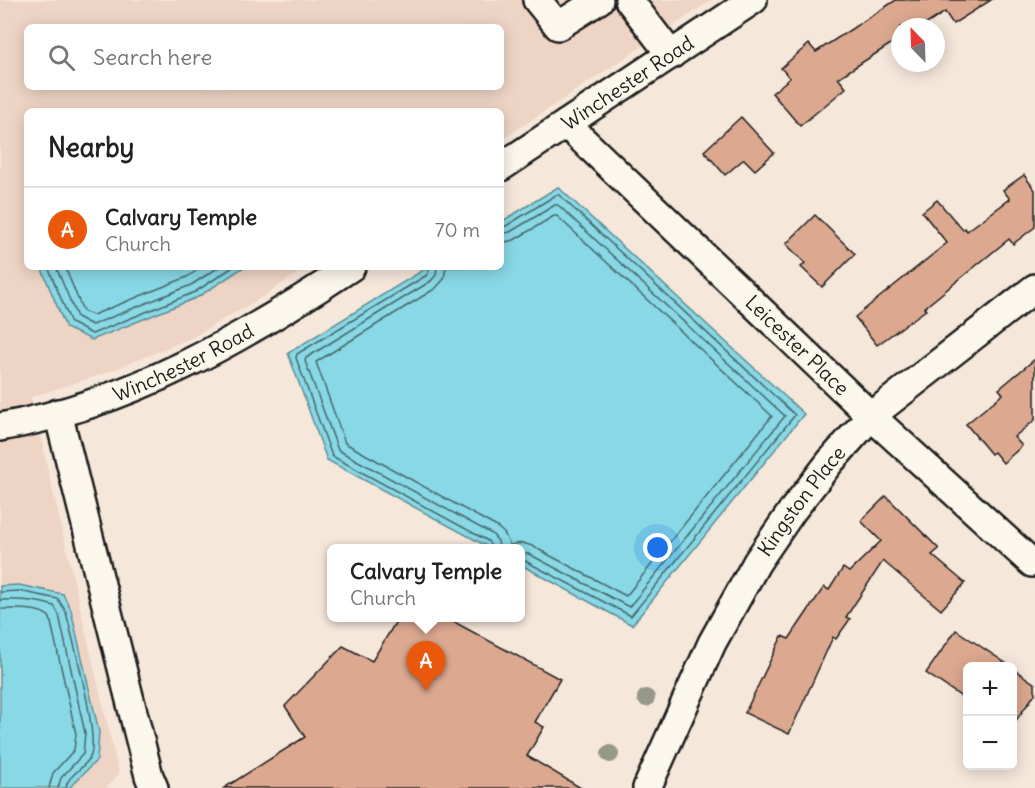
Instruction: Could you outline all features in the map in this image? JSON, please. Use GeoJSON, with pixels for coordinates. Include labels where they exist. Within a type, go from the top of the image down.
{"type":"FeatureCollection","features":[{"type":"Feature","properties":{"kind":"street"},"geometry":{"type":"LineString","coordinates":[[537,0],[558,26],[599,0]]}},
{"type":"Feature","properties":{"kind":"street"},"geometry":{"type":"LineString","coordinates":[[629,0],[671,55]]}},
{"type":"Feature","properties":{"kind":"street","name":"Winchester Road"},"geometry":{"type":"LineString","coordinates":[[504,165],[753,0]]}},
{"type":"Feature","properties":{"kind":"street","name":"Leicester Place"},"geometry":{"type":"LineString","coordinates":[[566,124],[871,416],[1032,563]]}},
{"type":"Feature","properties":{"kind":"street","name":"Winchester Road"},"geometry":{"type":"LineString","coordinates":[[0,427],[58,413],[146,382],[200,358],[303,299],[346,270]]}},
{"type":"Feature","properties":{"kind":"street","name":"Kingston Place"},"geometry":{"type":"LineString","coordinates":[[649,784],[712,643],[757,562],[811,486],[871,416],[1035,288]]}},
{"type":"Feature","properties":{"kind":"street"},"geometry":{"type":"LineString","coordinates":[[58,413],[148,776],[154,788]]}},
{"type":"Feature","properties":{"kind":"shaded area"},"geometry":{"type":"Polygon","coordinates":[[[0,0],[712,0],[504,138],[504,108],[24,108],[24,270],[302,270],[262,297],[191,338],[103,374],[31,397],[119,774],[106,788],[0,788],[0,0]]]}},
{"type":"Feature","properties":{"kind":"water"},"geometry":{"type":"Polygon","coordinates":[[[558,187],[804,414],[632,625],[525,567],[525,544],[483,544],[327,460],[288,353],[423,270],[504,270],[504,220],[558,187]]]}},
{"type":"Feature","properties":{"kind":"water"},"geometry":{"type":"Polygon","coordinates":[[[42,270],[239,270],[198,297],[92,340],[66,328],[42,270]]]}},
{"type":"Feature","properties":{"kind":"water"},"geometry":{"type":"Polygon","coordinates":[[[19,585],[63,594],[71,610],[99,732],[97,760],[69,788],[0,788],[0,586],[19,585]]]}},
{"type":"Feature","properties":{"kind":"building"},"geometry":{"type":"Polygon","coordinates":[[[896,0],[991,0],[953,24],[945,12],[936,18],[891,18],[891,44],[838,78],[846,88],[800,126],[772,93],[790,78],[781,68],[809,44],[816,52],[896,0]]]}},
{"type":"Feature","properties":{"kind":"building"},"geometry":{"type":"Polygon","coordinates":[[[741,117],[774,153],[755,170],[744,159],[725,175],[704,151],[741,117]]]}},
{"type":"Feature","properties":{"kind":"building"},"geometry":{"type":"Polygon","coordinates":[[[1024,175],[1035,190],[1035,227],[1013,244],[1009,239],[924,308],[926,310],[877,345],[855,317],[947,243],[922,212],[937,200],[963,230],[965,228],[967,231],[1010,199],[1003,190],[1024,175]]]}},
{"type":"Feature","properties":{"kind":"building"},"geometry":{"type":"Polygon","coordinates":[[[815,215],[855,254],[822,287],[801,267],[805,263],[786,244],[815,215]]]}},
{"type":"Feature","properties":{"kind":"building"},"geometry":{"type":"Polygon","coordinates":[[[1035,359],[1035,420],[1014,437],[1022,446],[1003,463],[994,452],[991,454],[966,424],[1003,394],[999,389],[1035,359]]]}},
{"type":"Feature","properties":{"kind":"building"},"geometry":{"type":"Polygon","coordinates":[[[886,496],[939,549],[932,555],[965,583],[941,610],[883,561],[846,617],[850,619],[836,639],[833,637],[789,734],[745,713],[782,636],[789,639],[824,587],[829,590],[843,568],[849,572],[881,541],[861,521],[886,496]]]}},
{"type":"Feature","properties":{"kind":"building"},"geometry":{"type":"Polygon","coordinates":[[[396,622],[454,622],[560,679],[535,722],[544,727],[527,756],[581,788],[224,788],[305,737],[285,706],[343,646],[372,661],[396,622]]]}},
{"type":"Feature","properties":{"kind":"building"},"geometry":{"type":"Polygon","coordinates":[[[956,630],[1004,662],[963,662],[963,698],[926,673],[956,630]]]}},
{"type":"Feature","properties":{"kind":"building"},"geometry":{"type":"Polygon","coordinates":[[[1017,671],[1035,684],[1035,694],[1017,719],[1017,671]]]}},
{"type":"Feature","properties":{"kind":"place","name":"Calvary Temple"},"geometry":{"type":"Point","coordinates":[426,691]}}]}
